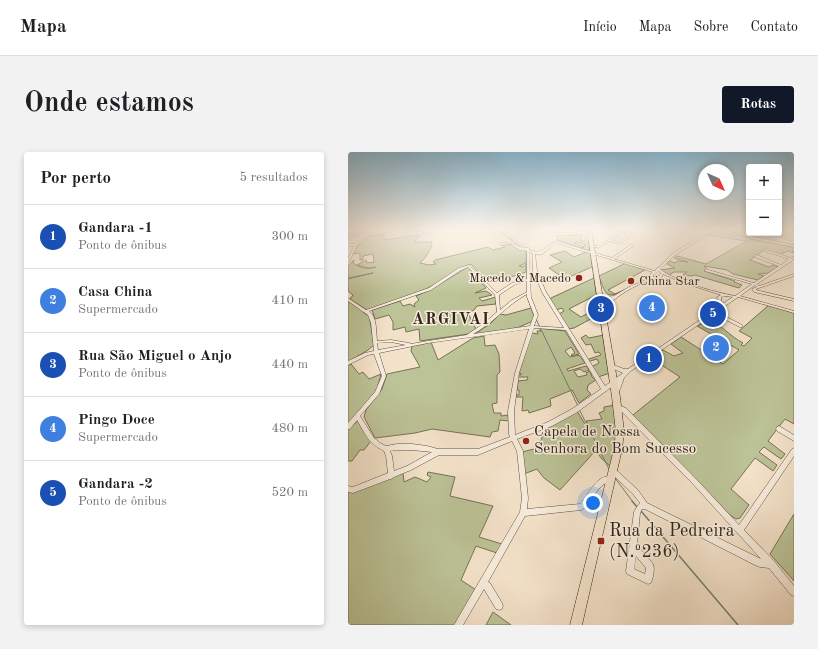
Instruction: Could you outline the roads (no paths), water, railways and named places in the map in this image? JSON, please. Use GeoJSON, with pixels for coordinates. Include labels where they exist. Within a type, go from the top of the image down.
{"type":"FeatureCollection","features":[{"type":"Feature","properties":{"kind":"main road"},"geometry":{"type":"LineString","coordinates":[[594,251],[599,288],[605,306],[606,333]]}},
{"type":"Feature","properties":{"kind":"main road"},"geometry":{"type":"LineString","coordinates":[[576,625],[620,440],[616,393],[621,375],[612,366],[602,298],[597,276]]}},
{"type":"Feature","properties":{"kind":"street"},"geometry":{"type":"LineString","coordinates":[[348,262],[353,251]]}},
{"type":"Feature","properties":{"kind":"street"},"geometry":{"type":"LineString","coordinates":[[458,625],[522,513],[525,498],[520,451],[512,434],[511,418],[512,395],[518,369],[533,328],[536,315],[529,292],[528,251]]}},
{"type":"Feature","properties":{"kind":"street"},"geometry":{"type":"LineString","coordinates":[[530,251],[534,254],[544,251]]}},
{"type":"Feature","properties":{"kind":"street"},"geometry":{"type":"LineString","coordinates":[[600,251],[612,259],[726,296],[730,301]]}},
{"type":"Feature","properties":{"kind":"street"},"geometry":{"type":"LineString","coordinates":[[612,259],[624,251]]}},
{"type":"Feature","properties":{"kind":"street"},"geometry":{"type":"LineString","coordinates":[[605,306],[613,298],[655,273],[679,251]]}},
{"type":"Feature","properties":{"kind":"street"},"geometry":{"type":"LineString","coordinates":[[769,251],[793,258]]}},
{"type":"Feature","properties":{"kind":"street"},"geometry":{"type":"LineString","coordinates":[[534,254],[533,260],[536,275],[566,329],[604,389]]}},
{"type":"Feature","properties":{"kind":"street"},"geometry":{"type":"LineString","coordinates":[[756,256],[782,266]]}},
{"type":"Feature","properties":{"kind":"street"},"geometry":{"type":"LineString","coordinates":[[386,449],[392,446],[425,448],[438,452],[478,452],[555,422],[580,407],[621,375],[737,296],[757,285],[793,258]]}},
{"type":"Feature","properties":{"kind":"street"},"geometry":{"type":"LineString","coordinates":[[366,311],[430,289],[460,269],[469,266],[497,295],[500,313]]}},
{"type":"Feature","properties":{"kind":"street"},"geometry":{"type":"LineString","coordinates":[[706,270],[757,285],[794,275]]}},
{"type":"Feature","properties":{"kind":"street"},"geometry":{"type":"LineString","coordinates":[[655,273],[662,276],[657,277],[655,273]]}},
{"type":"Feature","properties":{"kind":"street"},"geometry":{"type":"LineString","coordinates":[[497,295],[510,286],[536,275]]}},
{"type":"Feature","properties":{"kind":"street"},"geometry":{"type":"LineString","coordinates":[[757,285],[753,290],[794,300]]}},
{"type":"Feature","properties":{"kind":"street"},"geometry":{"type":"LineString","coordinates":[[466,337],[489,323],[513,299],[529,292]]}},
{"type":"Feature","properties":{"kind":"street"},"geometry":{"type":"LineString","coordinates":[[722,307],[720,296],[737,296],[794,312]]}},
{"type":"Feature","properties":{"kind":"street"},"geometry":{"type":"LineString","coordinates":[[602,298],[613,298]]}},
{"type":"Feature","properties":{"kind":"street"},"geometry":{"type":"LineString","coordinates":[[348,299],[370,314],[373,323],[376,352],[384,376],[377,393],[348,427]]}},
{"type":"Feature","properties":{"kind":"street"},"geometry":{"type":"LineString","coordinates":[[721,300],[730,301]]}},
{"type":"Feature","properties":{"kind":"street"},"geometry":{"type":"LineString","coordinates":[[714,312],[741,326]]}},
{"type":"Feature","properties":{"kind":"street"},"geometry":{"type":"LineString","coordinates":[[348,363],[376,352],[412,344],[533,328],[566,329]]}},
{"type":"Feature","properties":{"kind":"street"},"geometry":{"type":"LineString","coordinates":[[376,342],[391,341],[412,344]]}},
{"type":"Feature","properties":{"kind":"street"},"geometry":{"type":"LineString","coordinates":[[612,366],[621,375]]}},
{"type":"Feature","properties":{"kind":"street"},"geometry":{"type":"LineString","coordinates":[[618,407],[624,410],[740,530],[794,592]]}},
{"type":"Feature","properties":{"kind":"street"},"geometry":{"type":"LineString","coordinates":[[358,417],[372,440],[386,449],[389,456],[391,476]]}},
{"type":"Feature","properties":{"kind":"street"},"geometry":{"type":"LineString","coordinates":[[780,429],[794,438]]}},
{"type":"Feature","properties":{"kind":"street"},"geometry":{"type":"LineString","coordinates":[[740,530],[794,451]]}},
{"type":"Feature","properties":{"kind":"street"},"geometry":{"type":"LineString","coordinates":[[348,489],[353,490],[391,476],[438,452]]}},
{"type":"Feature","properties":{"kind":"street"},"geometry":{"type":"LineString","coordinates":[[522,513],[581,507],[601,484],[612,475],[642,498],[645,506],[760,563],[771,564]]}},
{"type":"Feature","properties":{"kind":"street"},"geometry":{"type":"LineString","coordinates":[[634,548],[637,512],[640,507],[645,506]]}},
{"type":"Feature","properties":{"kind":"street"},"geometry":{"type":"LineString","coordinates":[[482,583],[487,586],[499,606]]}},
{"type":"Feature","properties":{"kind":"waterway"},"geometry":{"type":"LineString","coordinates":[[526,251],[527,280]]}},
{"type":"Feature","properties":{"kind":"waterway"},"geometry":{"type":"LineString","coordinates":[[528,299],[534,316]]}},
{"type":"Feature","properties":{"kind":"waterway"},"geometry":{"type":"LineString","coordinates":[[536,319],[578,406]]}},
{"type":"Feature","properties":{"kind":"waterway"},"geometry":{"type":"LineString","coordinates":[[579,409],[609,469]]}},
{"type":"Feature","properties":{"kind":"waterway"},"geometry":{"type":"LineString","coordinates":[[615,478],[633,502]]}},
{"type":"Feature","properties":{"kind":"waterway"},"geometry":{"type":"LineString","coordinates":[[632,501],[637,507]]}},
{"type":"Feature","properties":{"kind":"waterway"},"geometry":{"type":"LineString","coordinates":[[641,511],[738,625]]}},
{"type":"Feature","properties":{"kind":"place","name":"Macedo & Macedo"},"geometry":{"type":"Point","coordinates":[579,278]}},
{"type":"Feature","properties":{"kind":"place","name":"China Star"},"geometry":{"type":"Point","coordinates":[631,281]}},
{"type":"Feature","properties":{"kind":"place","name":"Pingo Doce"},"geometry":{"type":"Point","coordinates":[652,308]}},
{"type":"Feature","properties":{"kind":"place","name":"Rua São Miguel o Anjo"},"geometry":{"type":"Point","coordinates":[601,309]}},
{"type":"Feature","properties":{"kind":"place","name":"Gandara -2"},"geometry":{"type":"Point","coordinates":[713,314]}},
{"type":"Feature","properties":{"kind":"place","name":"Casa China"},"geometry":{"type":"Point","coordinates":[716,348]}},
{"type":"Feature","properties":{"kind":"place","name":"Gandara -1"},"geometry":{"type":"Point","coordinates":[649,359]}},
{"type":"Feature","properties":{"kind":"place","name":"Capela de Nossa Senhora do Bom Sucesso"},"geometry":{"type":"Point","coordinates":[526,441]}},
{"type":"Feature","properties":{"kind":"place","name":"Rua da Pedreira (N.º236)"},"geometry":{"type":"Point","coordinates":[601,541]}},
{"type":"Feature","properties":{"kind":"district","name":"ARGIVAI"},"geometry":{"type":"Point","coordinates":[451,320]}}]}
